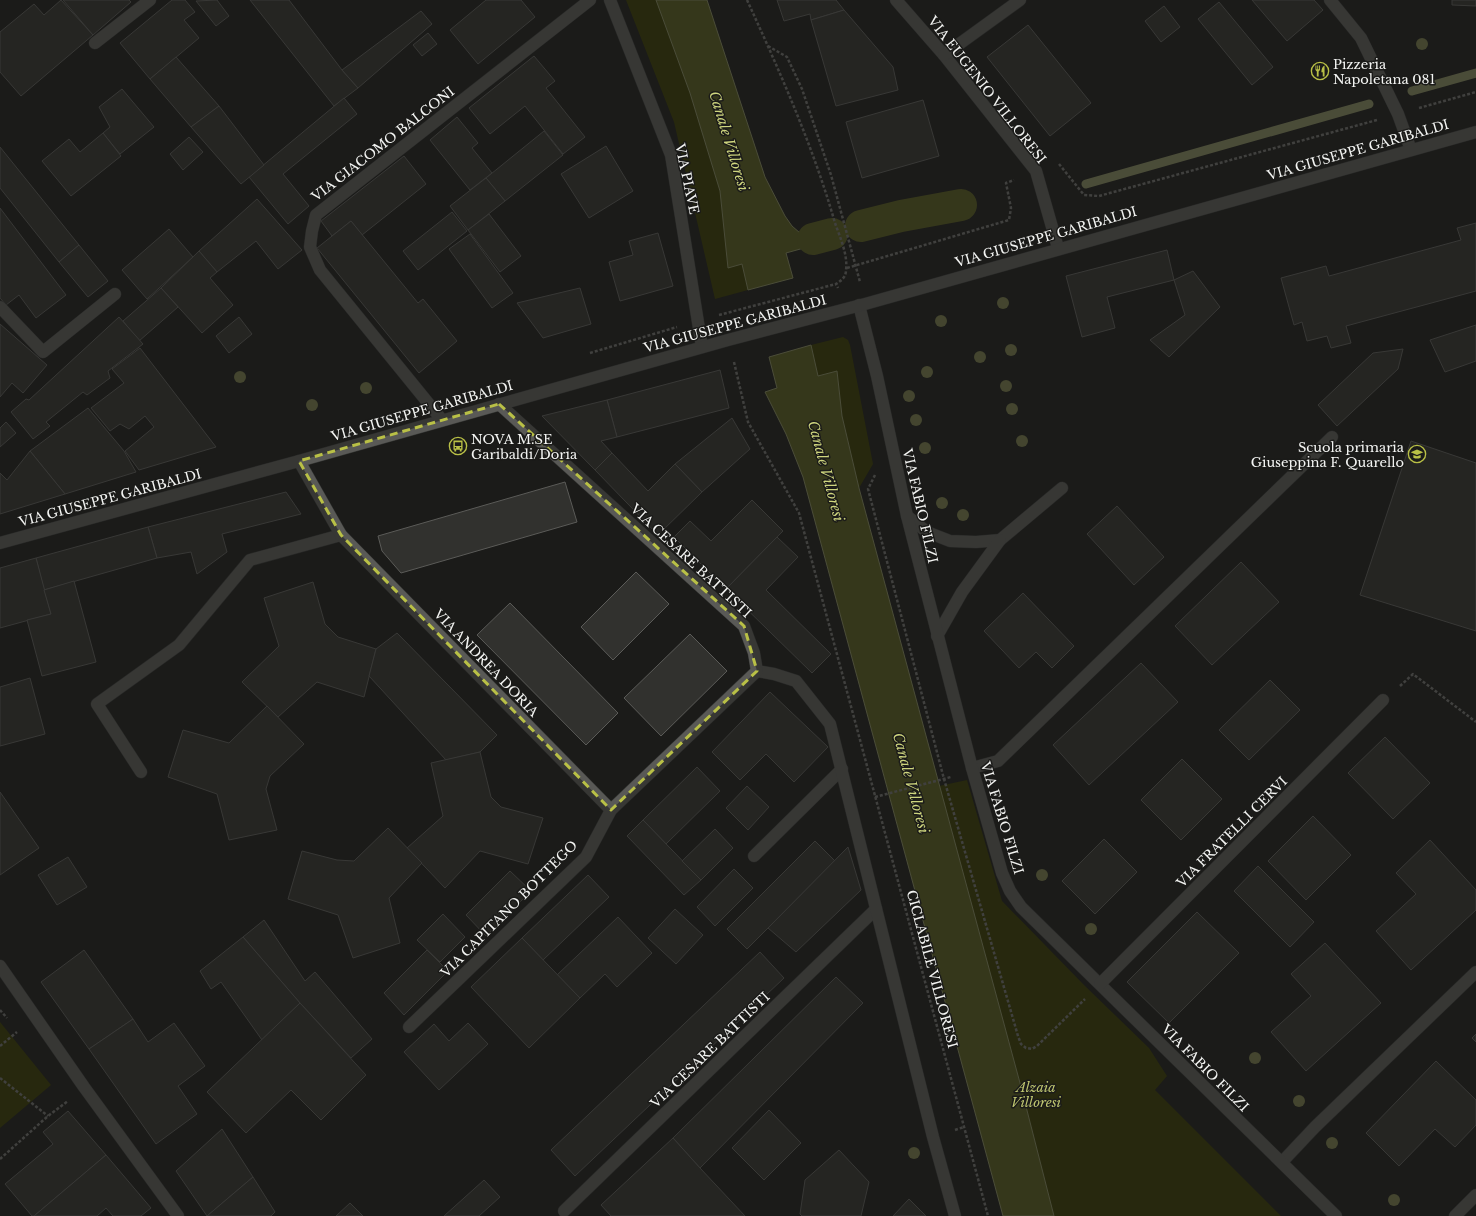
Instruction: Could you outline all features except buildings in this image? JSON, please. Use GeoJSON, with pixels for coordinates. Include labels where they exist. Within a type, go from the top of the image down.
{"type":"FeatureCollection","features":[{"type":"Feature","properties":{"kind":"street"},"geometry":{"type":"LineString","coordinates":[[95,43],[150,0]]}},
{"type":"Feature","properties":{"kind":"street","name":"VIA GIACOMO BALCONI"},"geometry":{"type":"LineString","coordinates":[[442,420],[320,270],[310,247],[316,215],[590,0]]}},
{"type":"Feature","properties":{"kind":"street","name":"VIA PIAVE"},"geometry":{"type":"LineString","coordinates":[[610,0],[671,155],[702,347]]}},
{"type":"Feature","properties":{"kind":"street","name":"VIA EUGENIO VILLORESI"},"geometry":{"type":"LineString","coordinates":[[896,0],[944,55],[1036,171],[1058,248]]}},
{"type":"Feature","properties":{"kind":"street"},"geometry":{"type":"LineString","coordinates":[[944,55],[1020,0]]}},
{"type":"Feature","properties":{"kind":"street"},"geometry":{"type":"LineString","coordinates":[[1330,0],[1361,38],[1398,114],[1411,150]]}},
{"type":"Feature","properties":{"kind":"street","name":"VIA GIUSEPPE GARIBALDI"},"geometry":{"type":"LineString","coordinates":[[0,543],[300,461],[702,347],[862,304],[1476,132]]}},
{"type":"Feature","properties":{"kind":"street"},"geometry":{"type":"LineString","coordinates":[[0,307],[43,352],[115,294]]}},
{"type":"Feature","properties":{"kind":"street","name":"VIA FABIO FILZI"},"geometry":{"type":"LineString","coordinates":[[862,304],[907,516],[937,636],[1002,873],[1010,891],[1021,907],[1336,1216]]}},
{"type":"Feature","properties":{"kind":"street","name":"VIA CESARE BATTISTI"},"geometry":{"type":"LineString","coordinates":[[499,404],[744,626],[754,653],[757,671]]}},
{"type":"Feature","properties":{"kind":"street"},"geometry":{"type":"LineString","coordinates":[[972,768],[998,761],[1332,437]]}},
{"type":"Feature","properties":{"kind":"street","name":"VIA ANDREA DORIA"},"geometry":{"type":"LineString","coordinates":[[300,461],[341,535],[611,810]]}},
{"type":"Feature","properties":{"kind":"street"},"geometry":{"type":"LineString","coordinates":[[937,636],[962,592],[1000,540],[1062,488]]}},
{"type":"Feature","properties":{"kind":"street"},"geometry":{"type":"LineString","coordinates":[[907,516],[927,532],[950,541],[976,542],[1000,540]]}},
{"type":"Feature","properties":{"kind":"street"},"geometry":{"type":"LineString","coordinates":[[141,772],[96,704],[179,645],[250,560],[341,535]]}},
{"type":"Feature","properties":{"kind":"street"},"geometry":{"type":"LineString","coordinates":[[757,671],[774,674],[796,681],[830,724],[933,1137],[955,1216]]}},
{"type":"Feature","properties":{"kind":"street","name":"VIA CAPITANO BOTTEGO"},"geometry":{"type":"LineString","coordinates":[[409,1027],[586,857],[611,810],[757,671]]}},
{"type":"Feature","properties":{"kind":"street","name":"VIA FRATELLI CERVI"},"geometry":{"type":"LineString","coordinates":[[1100,984],[1383,700]]}},
{"type":"Feature","properties":{"kind":"street"},"geometry":{"type":"LineString","coordinates":[[754,856],[842,770]]}},
{"type":"Feature","properties":{"kind":"street","name":"VIA CESARE BATTISTI"},"geometry":{"type":"LineString","coordinates":[[564,1211],[876,909]]}},
{"type":"Feature","properties":{"kind":"street"},"geometry":{"type":"LineString","coordinates":[[0,968],[178,1216]]}},
{"type":"Feature","properties":{"kind":"street"},"geometry":{"type":"LineString","coordinates":[[1282,1162],[1315,1127],[1476,972]]}},
{"type":"Feature","properties":{"kind":"street"},"geometry":{"type":"LineString","coordinates":[[1455,1216],[1476,1195]]}},
{"type":"Feature","properties":{"kind":"path"},"geometry":{"type":"LineString","coordinates":[[768,46],[787,57],[802,88],[831,175],[856,266],[862,304]]}},
{"type":"Feature","properties":{"kind":"path"},"geometry":{"type":"LineString","coordinates":[[847,268],[1009,220],[1011,208],[1006,183],[1058,163],[1084,195],[1099,196],[1476,92]]}},
{"type":"Feature","properties":{"kind":"path","name":"CICLABILE VILLORESI"},"geometry":{"type":"LineString","coordinates":[[836,284],[722,314],[748,422],[799,513],[988,1216]]}},
{"type":"Feature","properties":{"kind":"path"},"geometry":{"type":"LineString","coordinates":[[1383,700],[1413,674],[1476,722]]}},
{"type":"Feature","properties":{"kind":"path"},"geometry":{"type":"LineString","coordinates":[[875,797],[944,779],[1021,1044],[1026,1048],[1032,1049],[1037,1046],[1100,984]]}},
{"type":"Feature","properties":{"kind":"path"},"geometry":{"type":"LineString","coordinates":[[0,1046],[17,1032]]}},
{"type":"Feature","properties":{"kind":"path"},"geometry":{"type":"LineString","coordinates":[[0,1078],[48,1116]]}},
{"type":"Feature","properties":{"kind":"path"},"geometry":{"type":"LineString","coordinates":[[0,1159],[48,1116],[84,1087]]}},
{"type":"Feature","properties":{"kind":"highlighted area"},"geometry":{"type":"Polygon","coordinates":[[[499,404],[744,626],[757,671],[611,810],[341,535],[299,461],[499,404]]]}},
{"type":"Feature","properties":{"kind":"green space"},"geometry":{"type":"Polygon","coordinates":[[[626,0],[656,0],[690,93],[720,191],[728,268],[742,264],[748,290],[715,299],[674,122],[626,0]]]}},
{"type":"Feature","properties":{"kind":"green space"},"geometry":{"type":"Polygon","coordinates":[[[843,337],[848,340],[850,345],[873,464],[859,488],[842,416],[837,371],[818,376],[811,345],[843,337]]]}},
{"type":"Feature","properties":{"kind":"green space","name":"Alzaia Villoresi"},"geometry":{"type":"Polygon","coordinates":[[[967,780],[1002,901],[1084,985],[1149,1048],[1167,1076],[1155,1090],[1281,1216],[1054,1216],[1020,1083],[939,786],[967,780]]]}},
{"type":"Feature","properties":{"kind":"green space"},"geometry":{"type":"Polygon","coordinates":[[[0,1022],[51,1085],[0,1128],[0,1022]]]}},
{"type":"Feature","properties":{"kind":"water","name":"Canale Villoresi"},"geometry":{"type":"Polygon","coordinates":[[[656,0],[707,0],[765,177],[785,216],[792,226],[800,233],[804,248],[786,253],[793,278],[748,290],[742,264],[728,268],[720,191],[690,93],[656,0]]]}},
{"type":"Feature","properties":{"kind":"water","name":"Canale Villoresi"},"geometry":{"type":"Polygon","coordinates":[[[811,345],[818,376],[837,371],[842,416],[859,488],[1020,1083],[1054,1216],[1003,1216],[803,477],[786,434],[765,392],[777,388],[769,357],[811,345]]]}},
{"type":"Feature","properties":{"kind":"waterway"},"geometry":{"type":"LineString","coordinates":[[1412,91],[1476,73]]}},
{"type":"Feature","properties":{"kind":"waterway"},"geometry":{"type":"LineString","coordinates":[[1086,184],[1369,104]]}},
{"type":"Feature","properties":{"kind":"waterway"},"geometry":{"type":"LineString","coordinates":[[861,226],[901,216],[961,205]]}},
{"type":"Feature","properties":{"kind":"waterway"},"geometry":{"type":"LineString","coordinates":[[813,239],[832,234]]}},
{"type":"Feature","properties":{"kind":"place","name":"Pizzeria Napoletana 081"},"geometry":{"type":"Point","coordinates":[1320,71]}},
{"type":"Feature","properties":{"kind":"place","name":"NOVA M.SE Garibaldi/Doria"},"geometry":{"type":"Point","coordinates":[458,446]}},
{"type":"Feature","properties":{"kind":"place","name":"Scuola primaria Giuseppina F. Quarello"},"geometry":{"type":"Point","coordinates":[1417,454]}}]}
